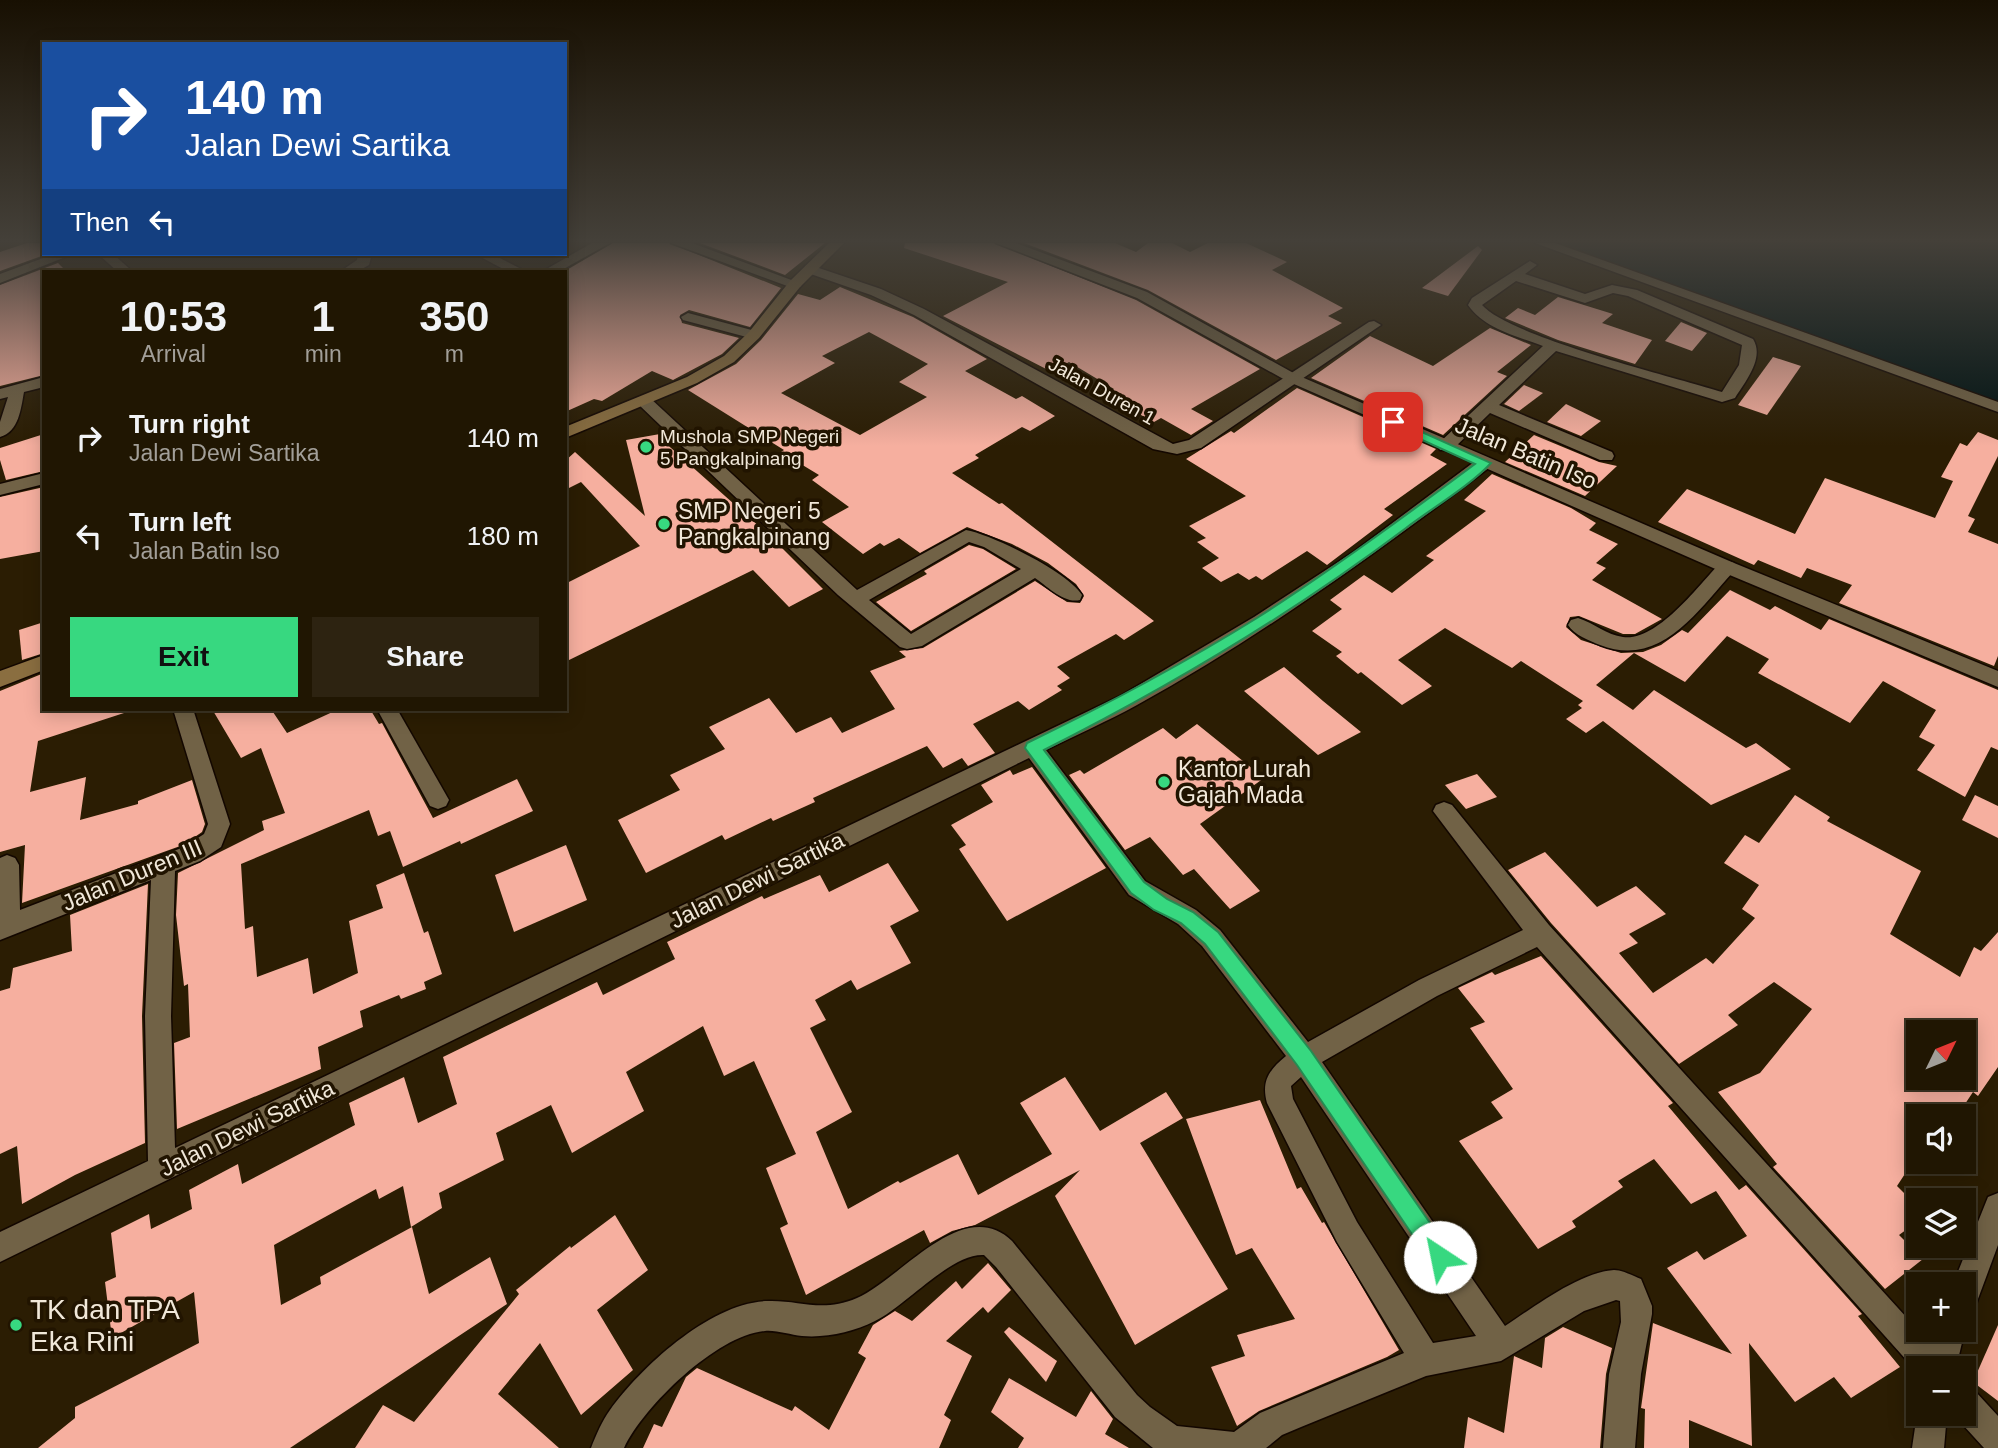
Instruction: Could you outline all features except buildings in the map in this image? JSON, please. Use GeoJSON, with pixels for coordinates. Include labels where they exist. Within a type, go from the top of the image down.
{"type":"FeatureCollection","features":[{"type":"Feature","properties":{"kind":"main road"},"geometry":{"type":"LineString","coordinates":[[567,432],[692,380],[729,359],[754,335],[773,311]]}},
{"type":"Feature","properties":{"kind":"main road"},"geometry":{"type":"LineString","coordinates":[[0,679],[42,663]]}},
{"type":"Feature","properties":{"kind":"street","name":"Jalan Duren 1"},"geometry":{"type":"LineString","coordinates":[[916,311],[1167,448],[1182,450],[1374,325]]}},
{"type":"Feature","properties":{"kind":"street","name":"Jalan Batin Iso"},"geometry":{"type":"LineString","coordinates":[[1170,311],[1292,378],[1727,567],[1998,679]]}},
{"type":"Feature","properties":{"kind":"street"},"geometry":{"type":"LineString","coordinates":[[1479,311],[1495,321],[1553,345],[1722,397],[1729,395],[1746,365],[1750,346],[1732,334],[1674,311]]}},
{"type":"Feature","properties":{"kind":"street"},"geometry":{"type":"LineString","coordinates":[[1730,311],[1998,407]]}},
{"type":"Feature","properties":{"kind":"street"},"geometry":{"type":"LineString","coordinates":[[688,317],[754,335]]}},
{"type":"Feature","properties":{"kind":"street"},"geometry":{"type":"LineString","coordinates":[[1446,446],[1553,345]]}},
{"type":"Feature","properties":{"kind":"street"},"geometry":{"type":"LineString","coordinates":[[0,394],[42,383]]}},
{"type":"Feature","properties":{"kind":"street"},"geometry":{"type":"LineString","coordinates":[[0,432],[11,419],[17,389]]}},
{"type":"Feature","properties":{"kind":"street"},"geometry":{"type":"LineString","coordinates":[[644,401],[856,599],[904,640],[909,642],[1035,569]]}},
{"type":"Feature","properties":{"kind":"street"},"geometry":{"type":"LineString","coordinates":[[1488,406],[1606,456]]}},
{"type":"Feature","properties":{"kind":"street","name":"Jalan Dewi Sartika"},"geometry":{"type":"LineString","coordinates":[[0,1247],[1129,701],[1261,622],[1361,555],[1484,463]]}},
{"type":"Feature","properties":{"kind":"street"},"geometry":{"type":"LineString","coordinates":[[0,490],[42,479]]}},
{"type":"Feature","properties":{"kind":"street"},"geometry":{"type":"LineString","coordinates":[[856,599],[966,536],[979,539],[1035,569],[1073,594]]}},
{"type":"Feature","properties":{"kind":"street"},"geometry":{"type":"LineString","coordinates":[[1578,625],[1606,641],[1640,645],[1662,633],[1727,567]]}},
{"type":"Feature","properties":{"kind":"street","name":"Jalan Duren III"},"geometry":{"type":"LineString","coordinates":[[4,927],[203,848],[213,840],[219,824],[184,711]]}},
{"type":"Feature","properties":{"kind":"street"},"geometry":{"type":"LineString","coordinates":[[388,711],[439,800]]}},
{"type":"Feature","properties":{"kind":"street"},"geometry":{"type":"LineString","coordinates":[[1033,748],[1138,888],[1187,917],[1211,938],[1304,1058],[1501,1346]]}},
{"type":"Feature","properties":{"kind":"street"},"geometry":{"type":"LineString","coordinates":[[1444,811],[1540,933],[1923,1356]]}},
{"type":"Feature","properties":{"kind":"street"},"geometry":{"type":"LineString","coordinates":[[162,1169],[157,1093],[156,996],[164,863]]}},
{"type":"Feature","properties":{"kind":"street"},"geometry":{"type":"LineString","coordinates":[[4,927],[6,864]]}},
{"type":"Feature","properties":{"kind":"street"},"geometry":{"type":"LineString","coordinates":[[1426,1360],[1348,1232],[1281,1103],[1277,1089],[1279,1078],[1304,1058],[1428,988],[1540,933]]}},
{"type":"Feature","properties":{"kind":"street"},"geometry":{"type":"LineString","coordinates":[[1973,1272],[1998,1207]]}},
{"type":"Feature","properties":{"kind":"street"},"geometry":{"type":"LineString","coordinates":[[607,1448],[621,1422],[683,1358],[737,1323],[765,1316],[805,1321],[840,1319],[868,1308],[959,1246],[980,1240],[989,1241],[1008,1259],[1126,1406],[1145,1424],[1163,1437],[1186,1444],[1222,1444],[1236,1448],[1271,1424],[1290,1415],[1426,1360],[1501,1346],[1581,1296],[1604,1286],[1613,1284],[1626,1288],[1634,1296],[1637,1308],[1625,1375],[1619,1448]]}},
{"type":"Feature","properties":{"kind":"street"},"geometry":{"type":"LineString","coordinates":[[1976,1415],[1998,1440]]}},
{"type":"Feature","properties":{"kind":"street"},"geometry":{"type":"LineString","coordinates":[[1928,1448],[1930,1426]]}},
{"type":"Feature","properties":{"kind":"shaded area"},"geometry":{"type":"Polygon","coordinates":[[[1743,311],[1998,311],[1998,402],[1743,311]]]}},
{"type":"Feature","properties":{"kind":"place","name":"Mushola SMP Negeri 5 Pangkalpinang"},"geometry":{"type":"Point","coordinates":[646,447]}},
{"type":"Feature","properties":{"kind":"place","name":"SMP Negeri 5 Pangkalpinang"},"geometry":{"type":"Point","coordinates":[664,524]}},
{"type":"Feature","properties":{"kind":"place","name":"Kantor Lurah Gajah Mada"},"geometry":{"type":"Point","coordinates":[1164,782]}},
{"type":"Feature","properties":{"kind":"place","name":"TK dan TPA Eka Rini"},"geometry":{"type":"Point","coordinates":[16,1325]}},
{"type":"Feature","properties":{"kind":"route"},"geometry":{"type":"LineString","coordinates":[[1393,422],[1484,463],[1361,555],[1261,622],[1129,701],[1033,748],[1138,888],[1187,917],[1211,938],[1304,1058],[1440,1257]]}}]}
